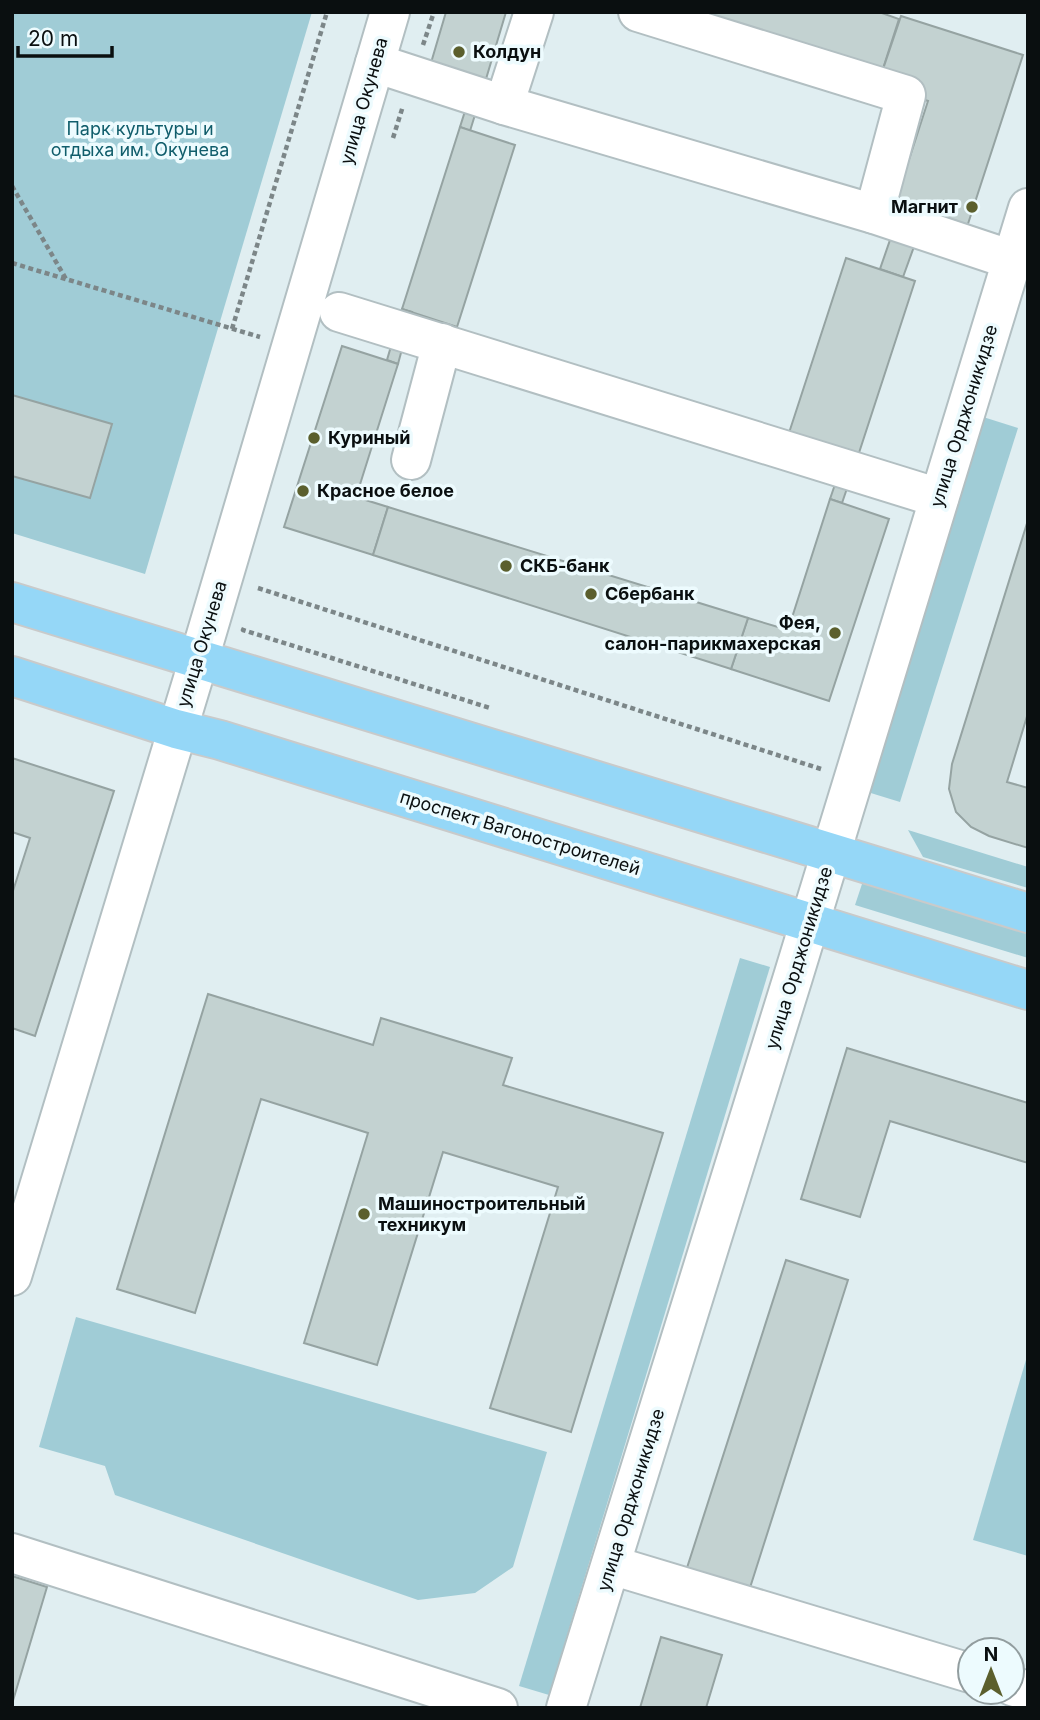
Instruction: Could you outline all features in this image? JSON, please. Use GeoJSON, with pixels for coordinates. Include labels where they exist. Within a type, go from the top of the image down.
{"type":"FeatureCollection","features":[{"type":"Feature","properties":{"kind":"main road"},"geometry":{"type":"LineString","coordinates":[[12,602],[1028,912]]}},
{"type":"Feature","properties":{"kind":"main road","name":"проспект Вагоностроителей"},"geometry":{"type":"LineString","coordinates":[[12,676],[176,729],[220,740],[1028,990]]}},
{"type":"Feature","properties":{"kind":"street","name":"улица Окунева"},"geometry":{"type":"LineString","coordinates":[[12,1276],[199,659],[390,12]]}},
{"type":"Feature","properties":{"kind":"street"},"geometry":{"type":"LineString","coordinates":[[504,105],[534,12]]}},
{"type":"Feature","properties":{"kind":"street"},"geometry":{"type":"LineString","coordinates":[[638,12],[906,95],[874,214]]}},
{"type":"Feature","properties":{"kind":"street"},"geometry":{"type":"LineString","coordinates":[[375,63],[504,105],[874,214],[1012,260]]}},
{"type":"Feature","properties":{"kind":"street","name":"улица Орджоникидзе"},"geometry":{"type":"LineString","coordinates":[[566,1708],[810,923],[1028,208]]}},
{"type":"Feature","properties":{"kind":"street"},"geometry":{"type":"LineString","coordinates":[[339,312],[939,498]]}},
{"type":"Feature","properties":{"kind":"street"},"geometry":{"type":"LineString","coordinates":[[411,460],[442,343]]}},
{"type":"Feature","properties":{"kind":"street"},"geometry":{"type":"LineString","coordinates":[[12,1553],[498,1708]]}},
{"type":"Feature","properties":{"kind":"street"},"geometry":{"type":"LineString","coordinates":[[611,1565],[956,1670]]}},
{"type":"Feature","properties":{"kind":"path"},"geometry":{"type":"LineString","coordinates":[[232,329],[327,12]]}},
{"type":"Feature","properties":{"kind":"path"},"geometry":{"type":"LineString","coordinates":[[12,186],[66,279]]}},
{"type":"Feature","properties":{"kind":"path"},"geometry":{"type":"LineString","coordinates":[[12,263],[292,347]]}},
{"type":"Feature","properties":{"kind":"path"},"geometry":{"type":"LineString","coordinates":[[258,588],[853,780]]}},
{"type":"Feature","properties":{"kind":"green space","name":"Парк культуры и отдыха им. Окунева"},"geometry":{"type":"Polygon","coordinates":[[[12,12],[312,12],[145,574],[12,533],[12,12]]]}},
{"type":"Feature","properties":{"kind":"green space"},"geometry":{"type":"Polygon","coordinates":[[[980,416],[1018,428],[900,802],[861,790],[980,416]]]}},
{"type":"Feature","properties":{"kind":"green space"},"geometry":{"type":"Polygon","coordinates":[[[908,830],[1028,867],[1028,888],[923,857],[908,830]]]}},
{"type":"Feature","properties":{"kind":"green space"},"geometry":{"type":"Polygon","coordinates":[[[864,878],[1028,928],[1028,958],[855,905],[864,878]]]}},
{"type":"Feature","properties":{"kind":"green space"},"geometry":{"type":"Polygon","coordinates":[[[740,958],[770,967],[549,1695],[519,1686],[740,958]]]}},
{"type":"Feature","properties":{"kind":"green space"},"geometry":{"type":"Polygon","coordinates":[[[76,1317],[547,1452],[513,1567],[475,1593],[418,1600],[115,1495],[105,1466],[39,1447],[76,1317]]]}},
{"type":"Feature","properties":{"kind":"green space"},"geometry":{"type":"Polygon","coordinates":[[[1028,1353],[1028,1556],[973,1540],[1028,1353]]]}},
{"type":"Feature","properties":{"kind":"building"},"geometry":{"type":"Polygon","coordinates":[[[446,12],[506,12],[483,89],[428,73],[446,12]]]}},
{"type":"Feature","properties":{"kind":"building"},"geometry":{"type":"Polygon","coordinates":[[[659,12],[879,12],[899,19],[878,84],[659,12]]]}},
{"type":"Feature","properties":{"kind":"building"},"geometry":{"type":"Polygon","coordinates":[[[901,16],[1023,55],[965,233],[893,209],[928,101],[878,84],[901,16]]]}},
{"type":"Feature","properties":{"kind":"building"},"geometry":{"type":"Polygon","coordinates":[[[473,86],[483,89],[470,131],[460,127],[473,86]]]}},
{"type":"Feature","properties":{"kind":"building"},"geometry":{"type":"Polygon","coordinates":[[[460,127],[515,145],[457,327],[402,309],[460,127]]]}},
{"type":"Feature","properties":{"kind":"building"},"geometry":{"type":"Polygon","coordinates":[[[900,211],[924,219],[903,277],[880,269],[900,211]]]}},
{"type":"Feature","properties":{"kind":"building"},"geometry":{"type":"Polygon","coordinates":[[[846,258],[915,281],[856,462],[787,439],[846,258]]]}},
{"type":"Feature","properties":{"kind":"building"},"geometry":{"type":"Polygon","coordinates":[[[402,309],[412,312],[398,364],[387,360],[402,309]]]}},
{"type":"Feature","properties":{"kind":"building"},"geometry":{"type":"Polygon","coordinates":[[[342,346],[398,364],[356,497],[388,507],[373,555],[284,527],[342,346]]]}},
{"type":"Feature","properties":{"kind":"building"},"geometry":{"type":"Polygon","coordinates":[[[12,395],[112,424],[90,498],[12,476],[12,395]]]}},
{"type":"Feature","properties":{"kind":"building"},"geometry":{"type":"Polygon","coordinates":[[[844,458],[856,462],[842,503],[830,499],[844,458]]]}},
{"type":"Feature","properties":{"kind":"building"},"geometry":{"type":"Polygon","coordinates":[[[830,499],[889,519],[829,701],[731,669],[748,618],[788,630],[830,499]]]}},
{"type":"Feature","properties":{"kind":"building"},"geometry":{"type":"Polygon","coordinates":[[[388,507],[748,618],[731,669],[373,555],[388,507]]]}},
{"type":"Feature","properties":{"kind":"building"},"geometry":{"type":"Polygon","coordinates":[[[1028,520],[1028,713],[1007,782],[1028,788],[1028,848],[989,836],[971,827],[956,812],[949,789],[952,764],[1028,520]]]}},
{"type":"Feature","properties":{"kind":"building"},"geometry":{"type":"Polygon","coordinates":[[[12,758],[114,791],[35,1036],[12,1028],[12,894],[30,838],[12,832],[12,758]]]}},
{"type":"Feature","properties":{"kind":"building"},"geometry":{"type":"Polygon","coordinates":[[[208,994],[373,1045],[381,1018],[512,1058],[503,1085],[663,1133],[571,1432],[490,1408],[558,1187],[443,1152],[377,1365],[304,1343],[368,1133],[261,1099],[195,1313],[117,1289],[208,994]]]}},
{"type":"Feature","properties":{"kind":"building"},"geometry":{"type":"Polygon","coordinates":[[[847,1048],[1028,1103],[1028,1163],[890,1121],[860,1217],[801,1199],[847,1048]]]}},
{"type":"Feature","properties":{"kind":"building"},"geometry":{"type":"Polygon","coordinates":[[[786,1260],[848,1280],[748,1594],[685,1574],[786,1260]]]}},
{"type":"Feature","properties":{"kind":"building"},"geometry":{"type":"Polygon","coordinates":[[[12,1576],[47,1587],[12,1704],[12,1576]]]}},
{"type":"Feature","properties":{"kind":"building"},"geometry":{"type":"Polygon","coordinates":[[[661,1637],[722,1655],[706,1708],[640,1708],[661,1637]]]}},
{"type":"Feature","properties":{"kind":"place","name":"Колдун"},"geometry":{"type":"Point","coordinates":[459,52]}},
{"type":"Feature","properties":{"kind":"place","name":"Магнит"},"geometry":{"type":"Point","coordinates":[972,207]}},
{"type":"Feature","properties":{"kind":"place","name":"Куриный"},"geometry":{"type":"Point","coordinates":[314,438]}},
{"type":"Feature","properties":{"kind":"place","name":"Красное белое"},"geometry":{"type":"Point","coordinates":[303,491]}},
{"type":"Feature","properties":{"kind":"place","name":"СКБ-банк"},"geometry":{"type":"Point","coordinates":[506,566]}},
{"type":"Feature","properties":{"kind":"place","name":"Сбербанк"},"geometry":{"type":"Point","coordinates":[591,594]}},
{"type":"Feature","properties":{"kind":"place","name":"Фея, салон-парикмахерская"},"geometry":{"type":"Point","coordinates":[835,633]}},
{"type":"Feature","properties":{"kind":"place","name":"Машиностроительный техникум"},"geometry":{"type":"Point","coordinates":[364,1214]}}]}
